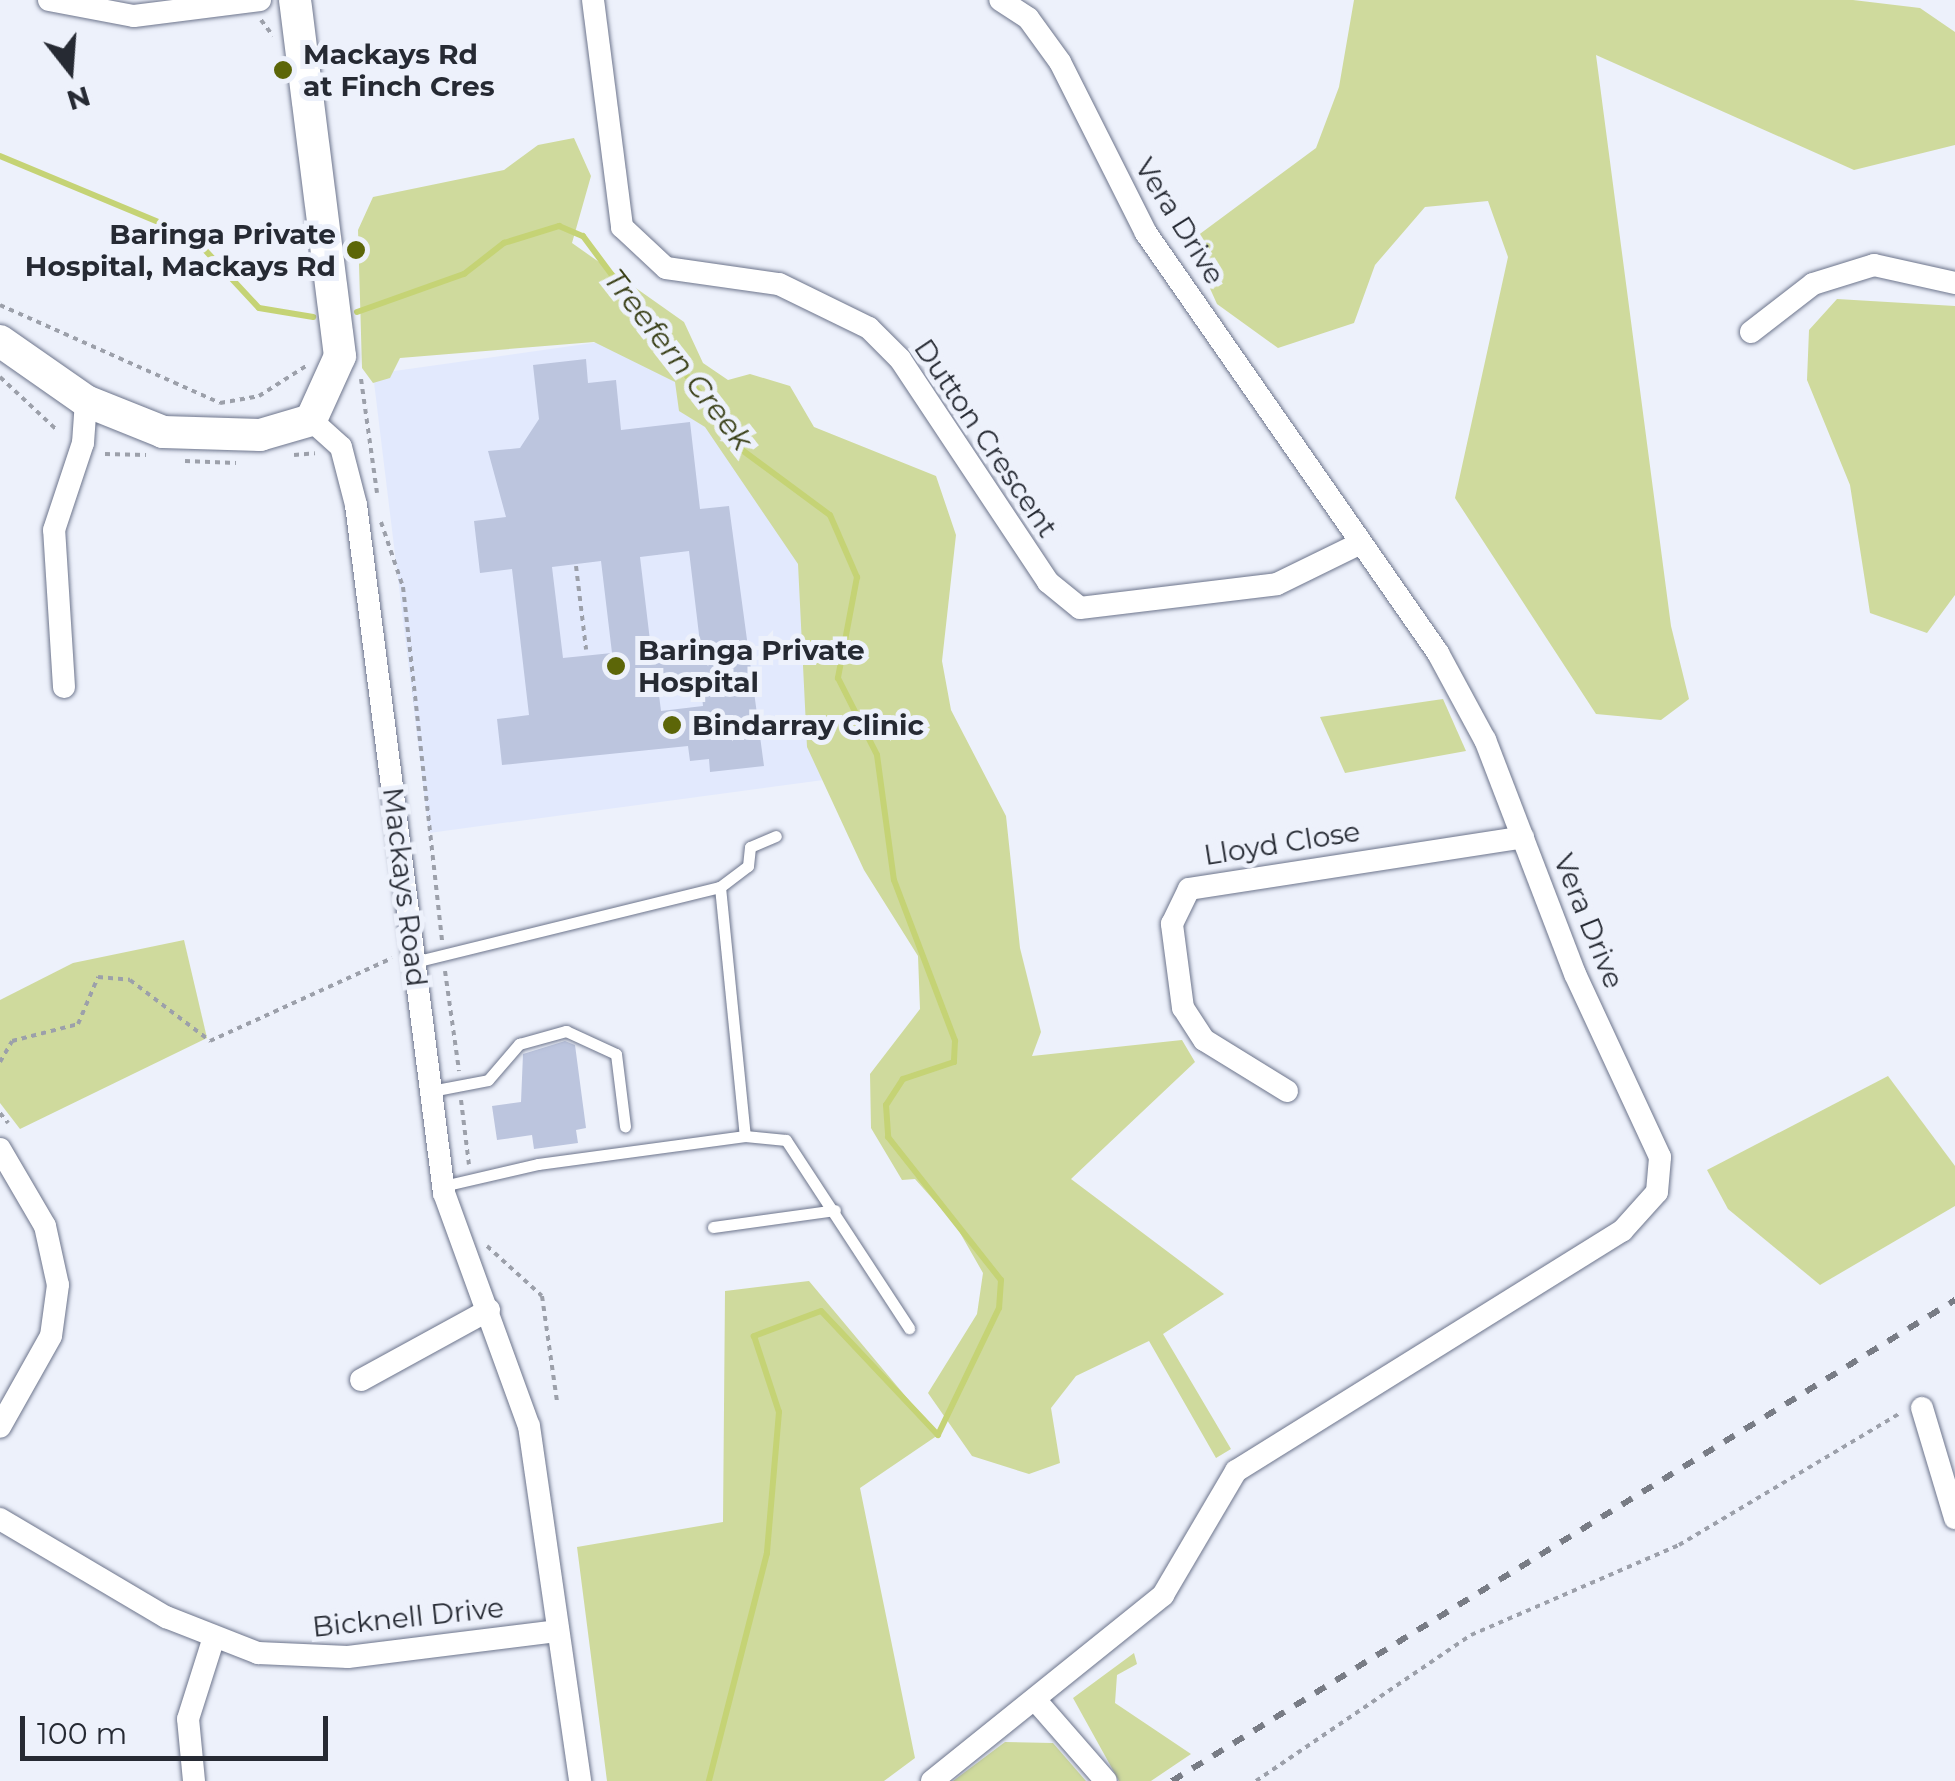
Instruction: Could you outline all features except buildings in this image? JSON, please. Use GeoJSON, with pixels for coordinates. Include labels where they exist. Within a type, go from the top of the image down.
{"type":"FeatureCollection","features":[{"type":"Feature","properties":{"kind":"street"},"geometry":{"type":"LineString","coordinates":[[49,0],[88,14],[134,16],[258,0]]}},
{"type":"Feature","properties":{"kind":"street"},"geometry":{"type":"LineString","coordinates":[[0,341],[86,401],[162,432],[260,435],[311,420],[330,389],[327,346],[333,302],[295,0]]}},
{"type":"Feature","properties":{"kind":"street","name":"Dutton Crescent"},"geometry":{"type":"LineString","coordinates":[[593,0],[622,227],[666,268],[779,284],[870,328],[900,359],[1048,582],[1080,608],[1277,584],[1356,545]]}},
{"type":"Feature","properties":{"kind":"street","name":"Vera Drive"},"geometry":{"type":"LineString","coordinates":[[1000,0],[1028,18],[1060,62],[1146,233],[1356,545],[1438,653],[1523,837],[1660,1157],[1657,1192],[1622,1231],[1236,1471],[1162,1596],[1038,1703]]}},
{"type":"Feature","properties":{"kind":"street"},"geometry":{"type":"LineString","coordinates":[[1750,332],[1813,284],[1874,265],[1955,283]]}},
{"type":"Feature","properties":{"kind":"street"},"geometry":{"type":"LineString","coordinates":[[64,687],[54,530],[82,443],[86,401]]}},
{"type":"Feature","properties":{"kind":"street","name":"Mackays Road"},"geometry":{"type":"LineString","coordinates":[[311,420],[341,447],[356,505],[404,959],[430,1091],[443,1186],[529,1426],[580,1781]]}},
{"type":"Feature","properties":{"kind":"street","name":"Lloyd Close"},"geometry":{"type":"LineString","coordinates":[[1287,1092],[1204,1040],[1184,1008],[1172,924],[1189,888],[1523,837]]}},
{"type":"Feature","properties":{"kind":"street"},"geometry":{"type":"LineString","coordinates":[[0,1149],[45,1226],[58,1284],[50,1336],[0,1427]]}},
{"type":"Feature","properties":{"kind":"street"},"geometry":{"type":"LineString","coordinates":[[362,1380],[490,1310]]}},
{"type":"Feature","properties":{"kind":"street"},"geometry":{"type":"LineString","coordinates":[[1922,1408],[1955,1518]]}},
{"type":"Feature","properties":{"kind":"street","name":"Bicknell Drive"},"geometry":{"type":"LineString","coordinates":[[0,1520],[213,1640],[316,1658],[556,1631]]}},
{"type":"Feature","properties":{"kind":"street"},"geometry":{"type":"LineString","coordinates":[[194,1781],[188,1719],[213,1640]]}},
{"type":"Feature","properties":{"kind":"street"},"geometry":{"type":"LineString","coordinates":[[932,1781],[1038,1703],[1106,1781]]}},
{"type":"Feature","properties":{"kind":"lane"},"geometry":{"type":"LineString","coordinates":[[404,959],[720,887],[748,866],[750,847],[776,836]]}},
{"type":"Feature","properties":{"kind":"lane"},"geometry":{"type":"LineString","coordinates":[[720,887],[745,1136]]}},
{"type":"Feature","properties":{"kind":"lane"},"geometry":{"type":"LineString","coordinates":[[430,1091],[488,1080],[519,1044],[566,1030],[616,1054],[625,1126]]}},
{"type":"Feature","properties":{"kind":"lane"},"geometry":{"type":"LineString","coordinates":[[443,1186],[745,1136],[786,1140],[908,1328]]}},
{"type":"Feature","properties":{"kind":"lane"},"geometry":{"type":"LineString","coordinates":[[713,1227],[835,1210]]}},
{"type":"Feature","properties":{"kind":"path"},"geometry":{"type":"LineString","coordinates":[[258,0],[279,44]]}},
{"type":"Feature","properties":{"kind":"path"},"geometry":{"type":"LineString","coordinates":[[0,305],[220,403],[290,382],[327,346]]}},
{"type":"Feature","properties":{"kind":"path"},"geometry":{"type":"LineString","coordinates":[[0,378],[58,431]]}},
{"type":"Feature","properties":{"kind":"path"},"geometry":{"type":"LineString","coordinates":[[105,454],[152,456]]}},
{"type":"Feature","properties":{"kind":"path"},"geometry":{"type":"LineString","coordinates":[[287,456],[326,458]]}},
{"type":"Feature","properties":{"kind":"path"},"geometry":{"type":"LineString","coordinates":[[178,460],[244,462]]}},
{"type":"Feature","properties":{"kind":"path"},"geometry":{"type":"LineString","coordinates":[[382,523],[405,600],[470,1182]]}},
{"type":"Feature","properties":{"kind":"path"},"geometry":{"type":"LineString","coordinates":[[576,566],[586,649]]}},
{"type":"Feature","properties":{"kind":"path"},"geometry":{"type":"LineString","coordinates":[[0,1062],[12,1041],[78,1024],[98,977],[130,980],[210,1042],[404,959]]}},
{"type":"Feature","properties":{"kind":"path"},"geometry":{"type":"LineString","coordinates":[[0,1113],[8,1123]]}},
{"type":"Feature","properties":{"kind":"path"},"geometry":{"type":"LineString","coordinates":[[478,1228],[542,1296],[557,1401]]}},
{"type":"Feature","properties":{"kind":"path"},"geometry":{"type":"LineString","coordinates":[[1256,1781],[1471,1635],[1679,1545],[1802,1478],[1886,1416],[1922,1408]]}},
{"type":"Feature","properties":{"kind":"shaded area","name":"Baringa Private Hospital"},"geometry":{"type":"Polygon","coordinates":[[[663,333],[806,506],[838,778],[429,833],[373,374],[663,333]]]}},
{"type":"Feature","properties":{"kind":"green space"},"geometry":{"type":"Polygon","coordinates":[[[1354,0],[1853,0],[1920,8],[1955,32],[1955,145],[1854,170],[1596,55],[1671,626],[1689,699],[1661,720],[1596,714],[1455,498],[1508,257],[1488,201],[1425,207],[1375,265],[1354,323],[1278,348],[1217,304],[1189,242],[1316,148],[1339,87],[1354,0]]]}},
{"type":"Feature","properties":{"kind":"green space"},"geometry":{"type":"Polygon","coordinates":[[[574,138],[591,176],[572,243],[684,322],[703,363],[728,380],[750,374],[790,386],[814,427],[936,476],[956,535],[942,661],[951,710],[1006,816],[1020,948],[1041,1032],[1032,1056],[1182,1040],[1195,1062],[1071,1179],[1224,1294],[1163,1334],[1231,1449],[1216,1458],[1149,1341],[1076,1376],[1051,1408],[1060,1463],[1029,1474],[972,1456],[928,1393],[977,1314],[983,1273],[955,1224],[915,1179],[902,1180],[871,1128],[870,1074],[920,1009],[918,956],[864,870],[807,747],[798,564],[705,427],[679,411],[675,382],[594,342],[400,358],[390,378],[373,383],[362,368],[358,230],[373,197],[504,170],[538,145],[574,138]]]}},
{"type":"Feature","properties":{"kind":"green space"},"geometry":{"type":"Polygon","coordinates":[[[1837,299],[1955,306],[1955,595],[1927,633],[1870,613],[1850,485],[1807,380],[1809,330],[1837,299]]]}},
{"type":"Feature","properties":{"kind":"green space"},"geometry":{"type":"Polygon","coordinates":[[[1443,699],[1466,751],[1345,773],[1320,717],[1443,699]]]}},
{"type":"Feature","properties":{"kind":"green space"},"geometry":{"type":"Polygon","coordinates":[[[184,940],[207,1038],[20,1129],[0,1103],[0,1000],[73,963],[184,940]]]}},
{"type":"Feature","properties":{"kind":"green space"},"geometry":{"type":"Polygon","coordinates":[[[1888,1076],[1955,1166],[1955,1206],[1820,1285],[1728,1209],[1707,1170],[1888,1076]]]}},
{"type":"Feature","properties":{"kind":"green space"},"geometry":{"type":"Polygon","coordinates":[[[809,1281],[938,1435],[860,1488],[915,1758],[884,1781],[607,1781],[577,1547],[723,1522],[725,1291],[809,1281]]]}},
{"type":"Feature","properties":{"kind":"green space"},"geometry":{"type":"Polygon","coordinates":[[[1134,1653],[1137,1664],[1117,1675],[1115,1703],[1191,1754],[1151,1781],[1119,1781],[1073,1698],[1134,1653]]]}},
{"type":"Feature","properties":{"kind":"green space"},"geometry":{"type":"Polygon","coordinates":[[[1005,1742],[1053,1743],[1086,1781],[953,1781],[1005,1742]]]}},
{"type":"Feature","properties":{"kind":"waterway","name":"Treefern Creek"},"geometry":{"type":"LineString","coordinates":[[0,156],[192,236],[259,308],[313,317]]}},
{"type":"Feature","properties":{"kind":"waterway","name":"Treefern Creek"},"geometry":{"type":"LineString","coordinates":[[357,312],[464,274],[504,243],[559,226],[583,236],[742,450],[830,515],[857,577],[838,678],[877,755],[894,880],[955,1041],[954,1062],[903,1079],[886,1105],[888,1137],[1001,1280],[999,1308],[938,1435],[821,1311],[754,1336],[779,1412],[767,1553],[709,1781]]}},
{"type":"Feature","properties":{"kind":"railway"},"geometry":{"type":"LineString","coordinates":[[1172,1781],[1955,1300]]}},
{"type":"Feature","properties":{"kind":"place","name":"Mackays Rd at Finch Cres"},"geometry":{"type":"Point","coordinates":[283,70]}},
{"type":"Feature","properties":{"kind":"place","name":"Baringa Private Hospital, Mackays Rd"},"geometry":{"type":"Point","coordinates":[356,250]}},
{"type":"Feature","properties":{"kind":"place","name":"Baringa Private Hospital"},"geometry":{"type":"Point","coordinates":[616,666]}},
{"type":"Feature","properties":{"kind":"place","name":"Bindarray Clinic"},"geometry":{"type":"Point","coordinates":[672,725]}}]}
